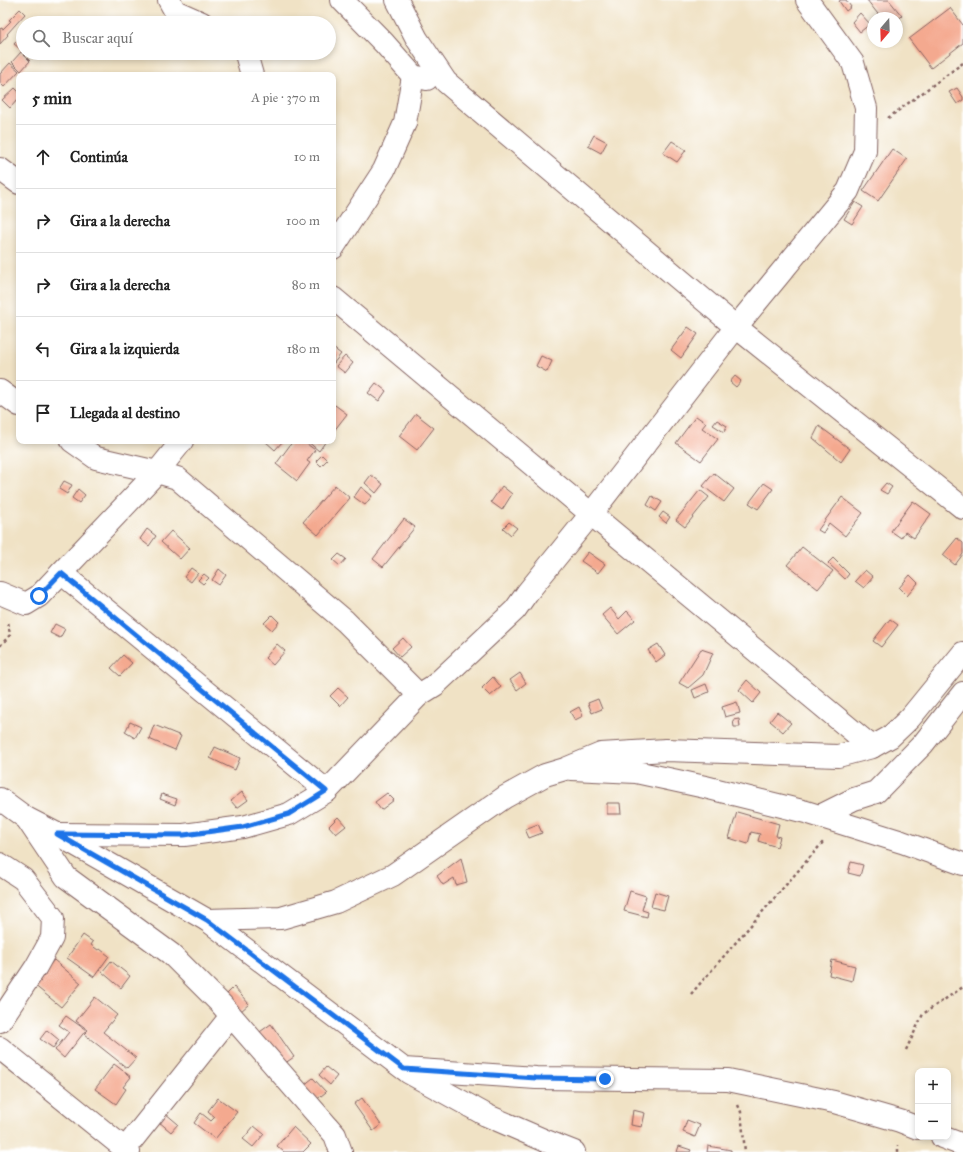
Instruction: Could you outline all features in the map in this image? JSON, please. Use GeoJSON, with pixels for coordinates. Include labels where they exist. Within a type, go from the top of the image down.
{"type":"FeatureCollection","features":[{"type":"Feature","properties":{"kind":"street"},"geometry":{"type":"LineString","coordinates":[[169,0],[175,11],[186,16]]}},
{"type":"Feature","properties":{"kind":"street"},"geometry":{"type":"LineString","coordinates":[[342,0],[384,43],[413,76],[446,82]]}},
{"type":"Feature","properties":{"kind":"street"},"geometry":{"type":"LineString","coordinates":[[396,0],[417,39],[446,82],[736,327],[963,508]]}},
{"type":"Feature","properties":{"kind":"street"},"geometry":{"type":"LineString","coordinates":[[57,834],[184,835],[243,827],[289,814],[326,791],[418,695],[435,685],[515,610],[526,593],[591,514],[736,327],[848,191],[865,151],[866,108],[853,63],[807,0]]}},
{"type":"Feature","properties":{"kind":"street"},"geometry":{"type":"LineString","coordinates":[[248,60],[251,72]]}},
{"type":"Feature","properties":{"kind":"street"},"geometry":{"type":"LineString","coordinates":[[336,243],[384,170],[405,123],[413,76]]}},
{"type":"Feature","properties":{"kind":"street"},"geometry":{"type":"LineString","coordinates":[[0,170],[16,181]]}},
{"type":"Feature","properties":{"kind":"street"},"geometry":{"type":"LineString","coordinates":[[336,301],[872,747]]}},
{"type":"Feature","properties":{"kind":"street"},"geometry":{"type":"LineString","coordinates":[[0,391],[16,402]]}},
{"type":"Feature","properties":{"kind":"street"},"geometry":{"type":"LineString","coordinates":[[76,444],[96,458],[177,478],[345,622],[418,695]]}},
{"type":"Feature","properties":{"kind":"street"},"geometry":{"type":"LineString","coordinates":[[0,593],[26,604],[39,596],[157,472],[180,444]]}},
{"type":"Feature","properties":{"kind":"street"},"geometry":{"type":"LineString","coordinates":[[61,573],[326,791]]}},
{"type":"Feature","properties":{"kind":"street"},"geometry":{"type":"LineString","coordinates":[[207,920],[281,918],[336,902],[393,875],[505,797],[545,775],[601,754],[666,750],[838,756],[872,747],[890,737],[910,718],[963,653]]}},
{"type":"Feature","properties":{"kind":"street"},"geometry":{"type":"LineString","coordinates":[[820,816],[854,799],[876,792],[923,744],[963,694]]}},
{"type":"Feature","properties":{"kind":"street"},"geometry":{"type":"LineString","coordinates":[[564,769],[636,772],[705,787],[820,816],[902,842],[963,864]]}},
{"type":"Feature","properties":{"kind":"street"},"geometry":{"type":"LineString","coordinates":[[0,799],[26,818],[57,834],[207,920],[404,1069],[486,1115],[546,1142],[574,1152]]}},
{"type":"Feature","properties":{"kind":"street"},"geometry":{"type":"LineString","coordinates":[[26,818],[66,877],[171,954],[221,1004],[335,1135],[341,1152]]}},
{"type":"Feature","properties":{"kind":"street"},"geometry":{"type":"LineString","coordinates":[[0,864],[23,879],[53,918],[52,938],[36,967],[0,1021]]}},
{"type":"Feature","properties":{"kind":"street"},"geometry":{"type":"LineString","coordinates":[[0,1048],[127,1150],[231,1016]]}},
{"type":"Feature","properties":{"kind":"street"},"geometry":{"type":"LineString","coordinates":[[404,1069],[536,1078],[728,1080],[834,1102],[915,1127]]}},
{"type":"Feature","properties":{"kind":"street"},"geometry":{"type":"LineString","coordinates":[[950,1140],[963,1145]]}},
{"type":"Feature","properties":{"kind":"path"},"geometry":{"type":"LineString","coordinates":[[865,135],[963,63]]}},
{"type":"Feature","properties":{"kind":"path"},"geometry":{"type":"LineString","coordinates":[[0,646],[10,635],[8,621],[4,615]]}},
{"type":"Feature","properties":{"kind":"path"},"geometry":{"type":"LineString","coordinates":[[691,994],[840,823]]}},
{"type":"Feature","properties":{"kind":"path"},"geometry":{"type":"LineString","coordinates":[[906,1050],[923,1014],[963,987]]}},
{"type":"Feature","properties":{"kind":"path"},"geometry":{"type":"LineString","coordinates":[[728,1080],[741,1112],[745,1152]]}},
{"type":"Feature","properties":{"kind":"building"},"geometry":{"type":"Polygon","coordinates":[[[846,0],[851,7],[846,11],[839,1],[846,0]]]}},
{"type":"Feature","properties":{"kind":"building"},"geometry":{"type":"Polygon","coordinates":[[[867,0],[889,0],[899,12],[876,12],[867,0]]]}},
{"type":"Feature","properties":{"kind":"building"},"geometry":{"type":"Polygon","coordinates":[[[950,8],[963,25],[963,43],[931,68],[909,39],[950,8]]]}},
{"type":"Feature","properties":{"kind":"building"},"geometry":{"type":"Polygon","coordinates":[[[20,9],[25,14],[23,16],[16,16],[16,24],[0,44],[0,29],[3,29],[11,21],[9,20],[20,9]]]}},
{"type":"Feature","properties":{"kind":"building"},"geometry":{"type":"Polygon","coordinates":[[[860,13],[867,21],[867,26],[860,32],[852,22],[860,13]]]}},
{"type":"Feature","properties":{"kind":"building"},"geometry":{"type":"Polygon","coordinates":[[[16,58],[16,60],[30,61],[21,71],[12,62],[16,58]]]}},
{"type":"Feature","properties":{"kind":"building"},"geometry":{"type":"Polygon","coordinates":[[[10,63],[19,71],[16,72],[16,74],[4,87],[0,83],[0,74],[10,63]]]}},
{"type":"Feature","properties":{"kind":"building"},"geometry":{"type":"Polygon","coordinates":[[[15,88],[16,89],[16,101],[10,108],[2,100],[15,88]]]}},
{"type":"Feature","properties":{"kind":"building"},"geometry":{"type":"Polygon","coordinates":[[[957,88],[963,97],[963,100],[957,104],[949,92],[957,88]]]}},
{"type":"Feature","properties":{"kind":"building"},"geometry":{"type":"Polygon","coordinates":[[[594,135],[607,142],[601,153],[588,146],[594,135]]]}},
{"type":"Feature","properties":{"kind":"building"},"geometry":{"type":"Polygon","coordinates":[[[672,141],[686,150],[677,162],[663,153],[672,141]]]}},
{"type":"Feature","properties":{"kind":"building"},"geometry":{"type":"Polygon","coordinates":[[[892,149],[907,159],[878,201],[863,191],[892,149]]]}},
{"type":"Feature","properties":{"kind":"building"},"geometry":{"type":"Polygon","coordinates":[[[855,202],[863,207],[852,224],[844,219],[855,202]]]}},
{"type":"Feature","properties":{"kind":"building"},"geometry":{"type":"Polygon","coordinates":[[[688,327],[698,334],[681,358],[671,350],[688,327]]]}},
{"type":"Feature","properties":{"kind":"building"},"geometry":{"type":"Polygon","coordinates":[[[336,350],[341,354],[336,360],[336,350]]]}},
{"type":"Feature","properties":{"kind":"building"},"geometry":{"type":"Polygon","coordinates":[[[345,356],[353,363],[345,373],[336,366],[345,356]]]}},
{"type":"Feature","properties":{"kind":"building"},"geometry":{"type":"Polygon","coordinates":[[[541,356],[552,361],[547,372],[536,366],[541,356]]]}},
{"type":"Feature","properties":{"kind":"building"},"geometry":{"type":"Polygon","coordinates":[[[735,376],[741,381],[736,387],[730,382],[735,376]]]}},
{"type":"Feature","properties":{"kind":"building"},"geometry":{"type":"Polygon","coordinates":[[[376,383],[386,391],[379,401],[368,393],[376,383]]]}},
{"type":"Feature","properties":{"kind":"building"},"geometry":{"type":"Polygon","coordinates":[[[336,406],[347,414],[336,428],[336,406]]]}},
{"type":"Feature","properties":{"kind":"building"},"geometry":{"type":"Polygon","coordinates":[[[416,414],[434,428],[417,450],[399,436],[416,414]]]}},
{"type":"Feature","properties":{"kind":"building"},"geometry":{"type":"Polygon","coordinates":[[[696,416],[706,423],[702,428],[718,439],[701,461],[676,443],[696,416]]]}},
{"type":"Feature","properties":{"kind":"building"},"geometry":{"type":"Polygon","coordinates":[[[717,420],[727,426],[724,432],[713,425],[717,420]]]}},
{"type":"Feature","properties":{"kind":"building"},"geometry":{"type":"Polygon","coordinates":[[[819,426],[850,449],[841,462],[813,438],[819,426]]]}},
{"type":"Feature","properties":{"kind":"building"},"geometry":{"type":"Polygon","coordinates":[[[268,444],[280,444],[275,450],[268,444]]]}},
{"type":"Feature","properties":{"kind":"building"},"geometry":{"type":"Polygon","coordinates":[[[291,444],[307,444],[315,450],[307,461],[310,463],[297,481],[276,464],[291,444]]]}},
{"type":"Feature","properties":{"kind":"building"},"geometry":{"type":"Polygon","coordinates":[[[311,444],[324,444],[319,451],[311,444]]]}},
{"type":"Feature","properties":{"kind":"building"},"geometry":{"type":"Polygon","coordinates":[[[322,455],[327,460],[321,466],[316,461],[322,455]]]}},
{"type":"Feature","properties":{"kind":"building"},"geometry":{"type":"Polygon","coordinates":[[[714,473],[734,489],[724,502],[703,486],[714,473]]]}},
{"type":"Feature","properties":{"kind":"building"},"geometry":{"type":"Polygon","coordinates":[[[371,475],[383,484],[376,493],[365,483],[371,475]]]}},
{"type":"Feature","properties":{"kind":"building"},"geometry":{"type":"Polygon","coordinates":[[[64,481],[72,485],[67,494],[59,489],[64,481]]]}},
{"type":"Feature","properties":{"kind":"building"},"geometry":{"type":"Polygon","coordinates":[[[764,483],[773,489],[758,509],[749,503],[764,483]]]}},
{"type":"Feature","properties":{"kind":"building"},"geometry":{"type":"Polygon","coordinates":[[[886,483],[892,487],[887,494],[880,490],[886,483]]]}},
{"type":"Feature","properties":{"kind":"building"},"geometry":{"type":"Polygon","coordinates":[[[335,485],[350,498],[318,535],[303,522],[335,485]]]}},
{"type":"Feature","properties":{"kind":"building"},"geometry":{"type":"Polygon","coordinates":[[[502,486],[512,494],[502,510],[491,502],[502,486]]]}},
{"type":"Feature","properties":{"kind":"building"},"geometry":{"type":"Polygon","coordinates":[[[361,487],[372,496],[365,505],[354,497],[361,487]]]}},
{"type":"Feature","properties":{"kind":"building"},"geometry":{"type":"Polygon","coordinates":[[[78,489],[85,495],[79,503],[72,498],[78,489]]]}},
{"type":"Feature","properties":{"kind":"building"},"geometry":{"type":"Polygon","coordinates":[[[700,490],[709,497],[685,527],[676,520],[700,490]]]}},
{"type":"Feature","properties":{"kind":"building"},"geometry":{"type":"Polygon","coordinates":[[[652,496],[662,502],[656,511],[647,505],[652,496]]]}},
{"type":"Feature","properties":{"kind":"building"},"geometry":{"type":"Polygon","coordinates":[[[842,497],[863,513],[845,536],[829,523],[823,533],[818,530],[842,497]]]}},
{"type":"Feature","properties":{"kind":"building"},"geometry":{"type":"Polygon","coordinates":[[[913,501],[931,514],[914,538],[905,532],[901,538],[891,531],[913,501]]]}},
{"type":"Feature","properties":{"kind":"building"},"geometry":{"type":"Polygon","coordinates":[[[663,512],[670,517],[666,523],[659,517],[663,512]]]}},
{"type":"Feature","properties":{"kind":"building"},"geometry":{"type":"Polygon","coordinates":[[[404,519],[415,527],[383,567],[373,559],[404,519]]]}},
{"type":"Feature","properties":{"kind":"building"},"geometry":{"type":"Polygon","coordinates":[[[509,522],[517,528],[511,535],[503,528],[509,522]]]}},
{"type":"Feature","properties":{"kind":"building"},"geometry":{"type":"Polygon","coordinates":[[[147,529],[156,536],[149,546],[140,539],[147,529]]]}},
{"type":"Feature","properties":{"kind":"building"},"geometry":{"type":"Polygon","coordinates":[[[171,531],[190,548],[180,559],[161,542],[171,531]]]}},
{"type":"Feature","properties":{"kind":"building"},"geometry":{"type":"Polygon","coordinates":[[[957,538],[963,543],[963,554],[955,565],[943,555],[957,538]]]}},
{"type":"Feature","properties":{"kind":"building"},"geometry":{"type":"Polygon","coordinates":[[[802,547],[833,571],[818,589],[787,565],[802,547]]]}},
{"type":"Feature","properties":{"kind":"building"},"geometry":{"type":"Polygon","coordinates":[[[588,552],[605,564],[598,573],[581,561],[588,552]]]}},
{"type":"Feature","properties":{"kind":"building"},"geometry":{"type":"Polygon","coordinates":[[[339,554],[346,559],[340,566],[333,560],[339,554]]]}},
{"type":"Feature","properties":{"kind":"building"},"geometry":{"type":"Polygon","coordinates":[[[833,558],[849,574],[845,579],[828,563],[833,558]]]}},
{"type":"Feature","properties":{"kind":"building"},"geometry":{"type":"Polygon","coordinates":[[[191,568],[198,573],[191,582],[184,577],[191,568]]]}},
{"type":"Feature","properties":{"kind":"building"},"geometry":{"type":"Polygon","coordinates":[[[219,569],[226,575],[219,585],[212,580],[219,569]]]}},
{"type":"Feature","properties":{"kind":"building"},"geometry":{"type":"Polygon","coordinates":[[[865,570],[873,577],[864,588],[855,581],[865,570]]]}},
{"type":"Feature","properties":{"kind":"building"},"geometry":{"type":"Polygon","coordinates":[[[204,574],[209,578],[203,584],[198,580],[204,574]]]}},
{"type":"Feature","properties":{"kind":"building"},"geometry":{"type":"Polygon","coordinates":[[[910,575],[918,583],[907,596],[899,588],[910,575]]]}},
{"type":"Feature","properties":{"kind":"building"},"geometry":{"type":"Polygon","coordinates":[[[610,608],[619,619],[627,611],[635,620],[618,634],[602,615],[610,608]]]}},
{"type":"Feature","properties":{"kind":"building"},"geometry":{"type":"Polygon","coordinates":[[[272,615],[279,622],[272,630],[264,623],[272,615]]]}},
{"type":"Feature","properties":{"kind":"building"},"geometry":{"type":"Polygon","coordinates":[[[890,619],[898,625],[881,647],[873,641],[890,619]]]}},
{"type":"Feature","properties":{"kind":"building"},"geometry":{"type":"Polygon","coordinates":[[[55,624],[65,629],[60,638],[50,633],[55,624]]]}},
{"type":"Feature","properties":{"kind":"building"},"geometry":{"type":"Polygon","coordinates":[[[403,638],[411,647],[400,657],[392,648],[403,638]]]}},
{"type":"Feature","properties":{"kind":"building"},"geometry":{"type":"Polygon","coordinates":[[[277,644],[285,651],[273,665],[265,658],[277,644]]]}},
{"type":"Feature","properties":{"kind":"building"},"geometry":{"type":"Polygon","coordinates":[[[658,644],[665,655],[656,662],[648,650],[658,644]]]}},
{"type":"Feature","properties":{"kind":"building"},"geometry":{"type":"Polygon","coordinates":[[[701,649],[713,653],[703,675],[688,688],[679,683],[701,649]]]}},
{"type":"Feature","properties":{"kind":"building"},"geometry":{"type":"Polygon","coordinates":[[[123,655],[132,663],[120,676],[111,668],[123,655]]]}},
{"type":"Feature","properties":{"kind":"building"},"geometry":{"type":"Polygon","coordinates":[[[520,673],[526,683],[517,690],[510,680],[520,673]]]}},
{"type":"Feature","properties":{"kind":"building"},"geometry":{"type":"Polygon","coordinates":[[[493,677],[501,687],[490,696],[482,688],[493,677]]]}},
{"type":"Feature","properties":{"kind":"building"},"geometry":{"type":"Polygon","coordinates":[[[747,680],[761,693],[753,703],[739,690],[747,680]]]}},
{"type":"Feature","properties":{"kind":"building"},"geometry":{"type":"Polygon","coordinates":[[[706,684],[709,692],[695,698],[692,690],[706,684]]]}},
{"type":"Feature","properties":{"kind":"building"},"geometry":{"type":"Polygon","coordinates":[[[338,688],[348,697],[340,706],[330,696],[338,688]]]}},
{"type":"Feature","properties":{"kind":"building"},"geometry":{"type":"Polygon","coordinates":[[[598,699],[602,709],[592,713],[588,703],[598,699]]]}},
{"type":"Feature","properties":{"kind":"building"},"geometry":{"type":"Polygon","coordinates":[[[737,702],[740,713],[725,717],[722,707],[737,702]]]}},
{"type":"Feature","properties":{"kind":"building"},"geometry":{"type":"Polygon","coordinates":[[[579,707],[583,716],[575,720],[570,712],[579,707]]]}},
{"type":"Feature","properties":{"kind":"building"},"geometry":{"type":"Polygon","coordinates":[[[777,712],[791,723],[783,732],[770,721],[777,712]]]}},
{"type":"Feature","properties":{"kind":"building"},"geometry":{"type":"Polygon","coordinates":[[[739,719],[740,727],[734,727],[733,720],[739,719]]]}},
{"type":"Feature","properties":{"kind":"building"},"geometry":{"type":"Polygon","coordinates":[[[130,722],[141,727],[135,738],[125,732],[130,722]]]}},
{"type":"Feature","properties":{"kind":"building"},"geometry":{"type":"Polygon","coordinates":[[[154,725],[181,736],[175,750],[149,739],[154,725]]]}},
{"type":"Feature","properties":{"kind":"building"},"geometry":{"type":"Polygon","coordinates":[[[215,747],[240,758],[235,770],[210,758],[215,747]]]}},
{"type":"Feature","properties":{"kind":"building"},"geometry":{"type":"Polygon","coordinates":[[[242,792],[248,800],[237,808],[231,801],[242,792]]]}},
{"type":"Feature","properties":{"kind":"building"},"geometry":{"type":"Polygon","coordinates":[[[387,793],[394,800],[381,810],[375,802],[387,793]]]}},
{"type":"Feature","properties":{"kind":"building"},"geometry":{"type":"Polygon","coordinates":[[[162,794],[177,799],[175,805],[160,799],[162,794]]]}},
{"type":"Feature","properties":{"kind":"building"},"geometry":{"type":"Polygon","coordinates":[[[607,803],[620,803],[621,814],[607,814],[607,803]]]}},
{"type":"Feature","properties":{"kind":"building"},"geometry":{"type":"Polygon","coordinates":[[[737,812],[779,824],[776,836],[780,837],[777,847],[758,841],[760,834],[751,832],[748,844],[729,838],[737,812]]]}},
{"type":"Feature","properties":{"kind":"building"},"geometry":{"type":"Polygon","coordinates":[[[338,817],[346,826],[336,834],[329,826],[338,817]]]}},
{"type":"Feature","properties":{"kind":"building"},"geometry":{"type":"Polygon","coordinates":[[[538,824],[542,833],[529,838],[525,829],[538,824]]]}},
{"type":"Feature","properties":{"kind":"building"},"geometry":{"type":"Polygon","coordinates":[[[461,858],[467,882],[456,885],[454,878],[443,885],[437,876],[461,858]]]}},
{"type":"Feature","properties":{"kind":"building"},"geometry":{"type":"Polygon","coordinates":[[[851,862],[863,865],[860,876],[848,873],[851,862]]]}},
{"type":"Feature","properties":{"kind":"building"},"geometry":{"type":"Polygon","coordinates":[[[630,891],[646,896],[642,910],[648,912],[647,917],[624,911],[630,891]]]}},
{"type":"Feature","properties":{"kind":"building"},"geometry":{"type":"Polygon","coordinates":[[[655,892],[668,896],[664,910],[651,907],[655,892]]]}},
{"type":"Feature","properties":{"kind":"building"},"geometry":{"type":"Polygon","coordinates":[[[83,935],[93,942],[91,945],[98,950],[100,949],[109,956],[94,977],[67,958],[83,935]]]}},
{"type":"Feature","properties":{"kind":"building"},"geometry":{"type":"Polygon","coordinates":[[[54,960],[81,983],[61,1007],[33,984],[54,960]]]}},
{"type":"Feature","properties":{"kind":"building"},"geometry":{"type":"Polygon","coordinates":[[[832,960],[855,966],[852,981],[829,975],[832,960]]]}},
{"type":"Feature","properties":{"kind":"building"},"geometry":{"type":"Polygon","coordinates":[[[111,961],[130,976],[121,988],[102,972],[111,961]]]}},
{"type":"Feature","properties":{"kind":"building"},"geometry":{"type":"Polygon","coordinates":[[[234,987],[249,1004],[240,1012],[225,996],[234,987]]]}},
{"type":"Feature","properties":{"kind":"building"},"geometry":{"type":"Polygon","coordinates":[[[95,997],[117,1015],[103,1032],[136,1058],[127,1068],[84,1034],[88,1030],[76,1021],[95,997]]]}},
{"type":"Feature","properties":{"kind":"building"},"geometry":{"type":"Polygon","coordinates":[[[66,1016],[86,1030],[64,1058],[55,1050],[69,1032],[59,1025],[66,1016]]]}},
{"type":"Feature","properties":{"kind":"building"},"geometry":{"type":"Polygon","coordinates":[[[271,1024],[294,1057],[281,1066],[257,1034],[271,1024]]]}},
{"type":"Feature","properties":{"kind":"building"},"geometry":{"type":"Polygon","coordinates":[[[47,1030],[59,1040],[53,1048],[40,1039],[47,1030]]]}},
{"type":"Feature","properties":{"kind":"building"},"geometry":{"type":"Polygon","coordinates":[[[114,1064],[131,1077],[123,1087],[126,1089],[116,1104],[95,1089],[114,1064]]]}},
{"type":"Feature","properties":{"kind":"building"},"geometry":{"type":"Polygon","coordinates":[[[326,1067],[337,1076],[330,1085],[319,1075],[326,1067]]]}},
{"type":"Feature","properties":{"kind":"building"},"geometry":{"type":"Polygon","coordinates":[[[313,1078],[326,1092],[315,1101],[303,1086],[313,1078]]]}},
{"type":"Feature","properties":{"kind":"building"},"geometry":{"type":"Polygon","coordinates":[[[218,1098],[237,1112],[215,1139],[194,1123],[201,1113],[211,1121],[215,1117],[208,1111],[218,1098]]]}},
{"type":"Feature","properties":{"kind":"building"},"geometry":{"type":"Polygon","coordinates":[[[362,1098],[381,1125],[373,1131],[354,1104],[362,1098]]]}},
{"type":"Feature","properties":{"kind":"building"},"geometry":{"type":"Polygon","coordinates":[[[633,1110],[645,1113],[642,1127],[631,1125],[633,1110]]]}},
{"type":"Feature","properties":{"kind":"building"},"geometry":{"type":"Polygon","coordinates":[[[165,1113],[178,1124],[171,1132],[158,1121],[165,1113]]]}},
{"type":"Feature","properties":{"kind":"building"},"geometry":{"type":"Polygon","coordinates":[[[687,1120],[700,1125],[695,1137],[683,1132],[687,1120]]]}},
{"type":"Feature","properties":{"kind":"building"},"geometry":{"type":"Polygon","coordinates":[[[254,1126],[264,1134],[253,1147],[243,1139],[254,1126]]]}},
{"type":"Feature","properties":{"kind":"building"},"geometry":{"type":"Polygon","coordinates":[[[293,1127],[311,1144],[303,1152],[284,1152],[277,1146],[293,1127]]]}},
{"type":"Feature","properties":{"kind":"building"},"geometry":{"type":"Polygon","coordinates":[[[679,1146],[691,1150],[690,1152],[677,1152],[679,1146]]]}},
{"type":"Feature","properties":{"kind":"building"},"geometry":{"type":"Polygon","coordinates":[[[708,1146],[731,1150],[731,1152],[707,1152],[708,1146]]]}},
{"type":"Feature","properties":{"kind":"route"},"geometry":{"type":"LineString","coordinates":[[39,596],[61,573],[326,791],[289,814],[243,827],[184,835],[57,834],[207,920],[404,1069],[536,1078],[605,1079]]}}]}
